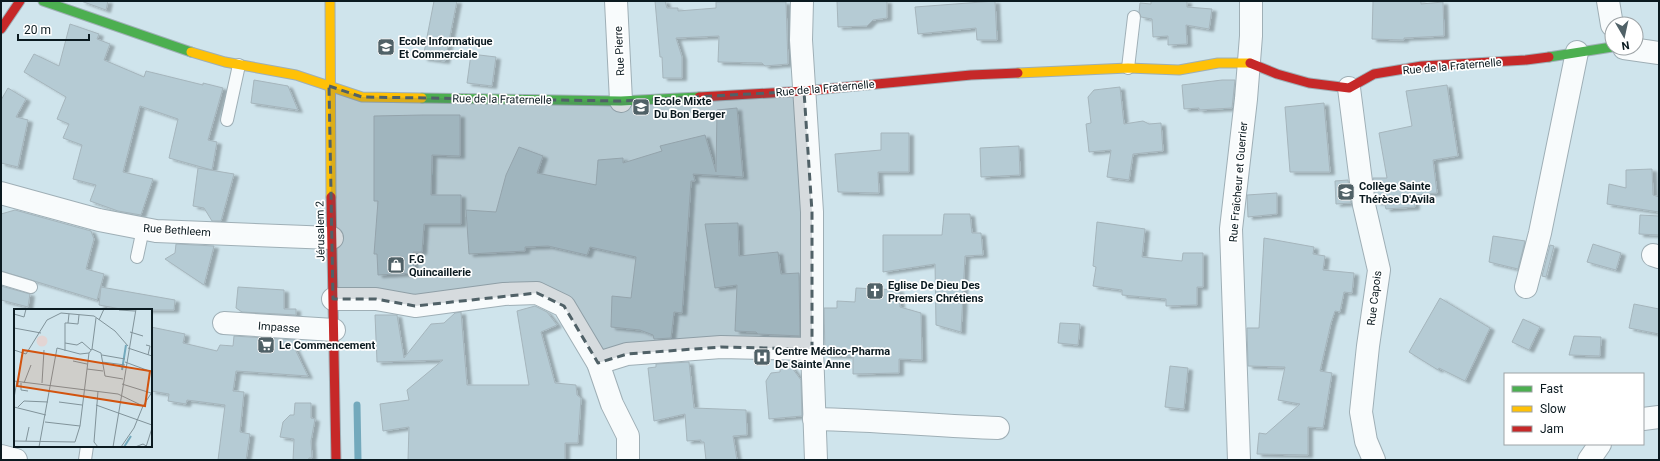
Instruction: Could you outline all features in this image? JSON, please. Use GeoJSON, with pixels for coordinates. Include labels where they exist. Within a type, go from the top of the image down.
{"type":"FeatureCollection","features":[{"type":"Feature","properties":{"kind":"street"},"geometry":{"type":"LineString","coordinates":[[1,29],[20,1]]}},
{"type":"Feature","properties":{"kind":"street","name":"Rue de la Fraternelle"},"geometry":{"type":"LineString","coordinates":[[43,1],[176,48],[239,65],[296,75],[362,97],[621,101],[804,91],[971,75],[1128,68],[1179,70],[1218,63],[1248,62],[1277,74],[1309,83],[1349,88],[1374,74],[1422,66],[1526,60],[1604,48]]}},
{"type":"Feature","properties":{"kind":"street","name":"Jérusalem 2"},"geometry":{"type":"LineString","coordinates":[[330,1],[328,86],[336,460]]}},
{"type":"Feature","properties":{"kind":"street","name":"Rue Pierre"},"geometry":{"type":"LineString","coordinates":[[616,1],[621,101]]}},
{"type":"Feature","properties":{"kind":"street"},"geometry":{"type":"LineString","coordinates":[[802,1],[801,40],[812,212],[812,349],[816,460]]}},
{"type":"Feature","properties":{"kind":"street","name":"Rue Fraîcheur et Guerrier"},"geometry":{"type":"LineString","coordinates":[[1239,460],[1231,229],[1246,99],[1251,36],[1251,1]]}},
{"type":"Feature","properties":{"kind":"street"},"geometry":{"type":"LineString","coordinates":[[1608,1],[1610,16]]}},
{"type":"Feature","properties":{"kind":"street"},"geometry":{"type":"LineString","coordinates":[[1644,51],[1659,53]]}},
{"type":"Feature","properties":{"kind":"street"},"geometry":{"type":"LineString","coordinates":[[1526,287],[1540,233],[1577,52]]}},
{"type":"Feature","properties":{"kind":"street","name":"Rue Capois"},"geometry":{"type":"LineString","coordinates":[[1349,88],[1364,205],[1379,270],[1368,346],[1361,412],[1366,441],[1374,460]]}},
{"type":"Feature","properties":{"kind":"street","name":"Rue Bethleem"},"geometry":{"type":"LineString","coordinates":[[1,193],[99,220],[156,231],[332,238]]}},
{"type":"Feature","properties":{"kind":"street"},"geometry":{"type":"LineString","coordinates":[[333,299],[376,299],[415,306],[504,294],[537,292],[564,306],[598,363],[612,404],[628,436],[628,460]]}},
{"type":"Feature","properties":{"kind":"street","name":"Impasse"},"geometry":{"type":"LineString","coordinates":[[224,323],[334,330]]}},
{"type":"Feature","properties":{"kind":"street"},"geometry":{"type":"LineString","coordinates":[[598,363],[627,354],[720,347],[812,349]]}},
{"type":"Feature","properties":{"kind":"street"},"geometry":{"type":"LineString","coordinates":[[1644,419],[1659,417]]}},
{"type":"Feature","properties":{"kind":"street"},"geometry":{"type":"LineString","coordinates":[[814,419],[860,420],[934,426],[998,428]]}},
{"type":"Feature","properties":{"kind":"street"},"geometry":{"type":"LineString","coordinates":[[1589,460],[1599,445]]}},
{"type":"Feature","properties":{"kind":"street"},"geometry":{"type":"LineString","coordinates":[[1,456],[16,460]]}},
{"type":"Feature","properties":{"kind":"lane"},"geometry":{"type":"LineString","coordinates":[[1128,68],[1134,17]]}},
{"type":"Feature","properties":{"kind":"lane"},"geometry":{"type":"LineString","coordinates":[[227,120],[239,65]]}},
{"type":"Feature","properties":{"kind":"lane"},"geometry":{"type":"LineString","coordinates":[[137,257],[143,229]]}},
{"type":"Feature","properties":{"kind":"lane"},"geometry":{"type":"LineString","coordinates":[[1,278],[31,287]]}},
{"type":"Feature","properties":{"kind":"lane"},"geometry":{"type":"LineString","coordinates":[[84,460],[87,447]]}},
{"type":"Feature","properties":{"kind":"highlighted area"},"geometry":{"type":"Polygon","coordinates":[[[329,86],[362,97],[621,101],[804,91],[812,212],[812,349],[721,347],[627,354],[598,363],[564,306],[537,293],[415,306],[376,299],[333,299],[329,86]]]}},
{"type":"Feature","properties":{"kind":"building"},"geometry":{"type":"Polygon","coordinates":[[[81,1],[108,1],[106,10],[81,1]]]}},
{"type":"Feature","properties":{"kind":"building"},"geometry":{"type":"Polygon","coordinates":[[[434,1],[457,1],[445,61],[423,58],[434,1]]]}},
{"type":"Feature","properties":{"kind":"building"},"geometry":{"type":"Polygon","coordinates":[[[655,1],[665,1],[667,8],[678,8],[678,11],[716,8],[716,2],[786,2],[788,64],[765,66],[762,63],[718,62],[719,36],[676,38],[682,57],[682,78],[663,78],[655,1]]]}},
{"type":"Feature","properties":{"kind":"building"},"geometry":{"type":"Polygon","coordinates":[[[837,1],[887,1],[887,18],[873,20],[867,26],[838,27],[837,1]]]}},
{"type":"Feature","properties":{"kind":"building"},"geometry":{"type":"Polygon","coordinates":[[[995,1],[997,40],[977,40],[976,28],[918,34],[915,7],[995,1]]]}},
{"type":"Feature","properties":{"kind":"building"},"geometry":{"type":"Polygon","coordinates":[[[1151,1],[1187,1],[1187,7],[1212,9],[1209,29],[1186,25],[1187,44],[1168,45],[1168,36],[1153,37],[1152,19],[1141,17],[1139,12],[1140,3],[1151,4],[1151,1]]]}},
{"type":"Feature","properties":{"kind":"building"},"geometry":{"type":"Polygon","coordinates":[[[1373,1],[1421,1],[1421,4],[1443,2],[1444,36],[1404,38],[1404,40],[1372,39],[1373,1]]]}},
{"type":"Feature","properties":{"kind":"building"},"geometry":{"type":"Polygon","coordinates":[[[70,24],[99,34],[97,39],[110,44],[104,60],[144,77],[146,71],[203,85],[203,83],[223,88],[208,140],[217,142],[212,170],[169,158],[178,119],[140,106],[123,172],[153,179],[141,215],[118,211],[90,201],[96,185],[73,179],[82,145],[63,138],[69,124],[57,119],[66,97],[24,72],[34,54],[59,66],[70,24]]]}},
{"type":"Feature","properties":{"kind":"building"},"geometry":{"type":"Polygon","coordinates":[[[471,54],[496,57],[492,86],[467,83],[471,54]]]}},
{"type":"Feature","properties":{"kind":"building"},"geometry":{"type":"Polygon","coordinates":[[[254,80],[288,86],[298,110],[251,103],[254,80]]]}},
{"type":"Feature","properties":{"kind":"building"},"geometry":{"type":"Polygon","coordinates":[[[1222,80],[1235,80],[1232,108],[1199,110],[1199,108],[1184,109],[1182,85],[1222,80]]]}},
{"type":"Feature","properties":{"kind":"building"},"geometry":{"type":"Polygon","coordinates":[[[1447,85],[1458,156],[1433,160],[1437,193],[1414,195],[1415,207],[1386,209],[1384,202],[1376,202],[1373,178],[1387,178],[1379,133],[1412,126],[1406,91],[1447,85]]]}},
{"type":"Feature","properties":{"kind":"building"},"geometry":{"type":"Polygon","coordinates":[[[1120,87],[1124,124],[1143,121],[1149,124],[1161,123],[1163,151],[1133,154],[1129,180],[1107,177],[1111,150],[1089,152],[1086,124],[1091,123],[1088,97],[1094,90],[1120,87]]]}},
{"type":"Feature","properties":{"kind":"building"},"geometry":{"type":"Polygon","coordinates":[[[8,88],[26,99],[16,117],[28,120],[18,167],[1,163],[1,100],[8,88]]]}},
{"type":"Feature","properties":{"kind":"building"},"geometry":{"type":"Polygon","coordinates":[[[1324,103],[1330,172],[1290,172],[1285,107],[1324,103]]]}},
{"type":"Feature","properties":{"kind":"building"},"geometry":{"type":"Polygon","coordinates":[[[737,108],[743,177],[693,174],[695,181],[691,181],[682,313],[674,312],[671,338],[654,339],[653,335],[640,330],[611,327],[612,296],[631,298],[636,257],[590,247],[587,255],[548,246],[525,247],[525,251],[469,254],[466,210],[496,212],[506,175],[519,147],[543,156],[537,173],[596,185],[598,160],[623,158],[623,163],[662,151],[660,146],[705,135],[716,172],[717,110],[737,108]]]}},
{"type":"Feature","properties":{"kind":"building"},"geometry":{"type":"Polygon","coordinates":[[[460,115],[460,156],[432,155],[431,195],[461,195],[461,224],[424,224],[422,252],[413,252],[414,273],[378,275],[377,254],[374,254],[378,201],[374,201],[374,116],[460,115]]]}},
{"type":"Feature","properties":{"kind":"building"},"geometry":{"type":"Polygon","coordinates":[[[881,133],[909,133],[909,172],[878,172],[879,193],[838,192],[835,154],[881,150],[881,133]]]}},
{"type":"Feature","properties":{"kind":"building"},"geometry":{"type":"Polygon","coordinates":[[[1019,146],[1020,175],[981,177],[980,148],[1019,146]]]}},
{"type":"Feature","properties":{"kind":"building"},"geometry":{"type":"Polygon","coordinates":[[[198,168],[234,174],[221,221],[212,221],[204,208],[193,206],[198,168]]]}},
{"type":"Feature","properties":{"kind":"building"},"geometry":{"type":"Polygon","coordinates":[[[1652,169],[1653,195],[1659,197],[1659,212],[1607,204],[1609,184],[1626,188],[1626,170],[1652,169]]]}},
{"type":"Feature","properties":{"kind":"building"},"geometry":{"type":"Polygon","coordinates":[[[1348,180],[1351,203],[1336,204],[1335,181],[1348,180]]]}},
{"type":"Feature","properties":{"kind":"building"},"geometry":{"type":"Polygon","coordinates":[[[1277,193],[1277,214],[1248,217],[1247,195],[1277,193]]]}},
{"type":"Feature","properties":{"kind":"building"},"geometry":{"type":"Polygon","coordinates":[[[15,210],[91,231],[94,239],[86,269],[104,274],[97,300],[1,271],[1,214],[15,210]]]}},
{"type":"Feature","properties":{"kind":"building"},"geometry":{"type":"Polygon","coordinates":[[[944,214],[970,214],[972,233],[981,233],[983,255],[965,256],[961,332],[936,325],[935,264],[883,272],[883,235],[942,235],[944,214]]]}},
{"type":"Feature","properties":{"kind":"building"},"geometry":{"type":"Polygon","coordinates":[[[1640,215],[1659,216],[1659,235],[1639,234],[1640,215]]]}},
{"type":"Feature","properties":{"kind":"building"},"geometry":{"type":"Polygon","coordinates":[[[1097,222],[1145,229],[1142,257],[1182,261],[1183,253],[1203,253],[1203,287],[1197,287],[1197,305],[1166,306],[1166,299],[1122,295],[1122,290],[1093,286],[1096,267],[1093,266],[1097,222]]]}},
{"type":"Feature","properties":{"kind":"building"},"geometry":{"type":"Polygon","coordinates":[[[738,223],[739,256],[778,252],[781,274],[799,273],[800,336],[758,334],[756,332],[735,331],[737,285],[715,288],[705,224],[738,223]]]}},
{"type":"Feature","properties":{"kind":"building"},"geometry":{"type":"Polygon","coordinates":[[[1493,236],[1525,241],[1518,269],[1489,262],[1493,236]]]}},
{"type":"Feature","properties":{"kind":"building"},"geometry":{"type":"Polygon","coordinates":[[[1264,238],[1314,247],[1313,254],[1325,256],[1323,270],[1354,273],[1352,293],[1344,292],[1340,312],[1335,311],[1331,323],[1320,371],[1332,373],[1323,428],[1308,427],[1308,455],[1257,454],[1259,433],[1266,434],[1300,404],[1278,400],[1285,367],[1248,366],[1247,328],[1259,328],[1264,238]]]}},
{"type":"Feature","properties":{"kind":"building"},"geometry":{"type":"Polygon","coordinates":[[[176,244],[214,246],[204,285],[165,259],[175,253],[176,244]]]}},
{"type":"Feature","properties":{"kind":"building"},"geometry":{"type":"Polygon","coordinates":[[[1593,244],[1621,253],[1616,270],[1587,262],[1593,244]]]}},
{"type":"Feature","properties":{"kind":"building"},"geometry":{"type":"Polygon","coordinates":[[[1550,245],[1554,246],[1546,277],[1542,276],[1550,245]]]}},
{"type":"Feature","properties":{"kind":"building"},"geometry":{"type":"Polygon","coordinates":[[[1,286],[30,294],[28,307],[1,300],[1,286]]]}},
{"type":"Feature","properties":{"kind":"building"},"geometry":{"type":"Polygon","coordinates":[[[101,287],[175,300],[174,310],[121,309],[99,305],[101,287]]]}},
{"type":"Feature","properties":{"kind":"building"},"geometry":{"type":"Polygon","coordinates":[[[238,287],[284,290],[284,309],[296,309],[296,315],[242,312],[236,308],[238,287]]]}},
{"type":"Feature","properties":{"kind":"building"},"geometry":{"type":"Polygon","coordinates":[[[856,288],[899,290],[900,307],[921,313],[922,360],[899,359],[899,373],[853,374],[853,356],[825,355],[824,308],[837,308],[837,301],[855,302],[856,288]]]}},
{"type":"Feature","properties":{"kind":"building"},"geometry":{"type":"Polygon","coordinates":[[[1440,298],[1490,328],[1465,381],[1439,368],[1438,370],[1409,352],[1440,298]]]}},
{"type":"Feature","properties":{"kind":"building"},"geometry":{"type":"Polygon","coordinates":[[[1634,304],[1659,309],[1659,334],[1629,328],[1634,304]]]}},
{"type":"Feature","properties":{"kind":"building"},"geometry":{"type":"Polygon","coordinates":[[[535,306],[547,312],[557,325],[541,332],[555,383],[576,385],[577,395],[581,398],[578,443],[565,443],[565,460],[408,460],[409,427],[383,431],[380,404],[409,400],[407,390],[443,360],[377,362],[375,315],[397,315],[404,358],[431,324],[444,323],[455,313],[461,312],[467,385],[529,385],[517,311],[535,306]]]}},
{"type":"Feature","properties":{"kind":"building"},"geometry":{"type":"Polygon","coordinates":[[[1523,319],[1540,327],[1529,350],[1512,342],[1523,319]]]}},
{"type":"Feature","properties":{"kind":"building"},"geometry":{"type":"Polygon","coordinates":[[[1060,323],[1080,324],[1078,345],[1058,343],[1060,323]]]}},
{"type":"Feature","properties":{"kind":"building"},"geometry":{"type":"Polygon","coordinates":[[[152,327],[185,334],[183,343],[217,351],[220,345],[233,346],[234,336],[295,340],[294,347],[308,376],[236,371],[233,391],[244,392],[240,432],[250,434],[246,460],[218,460],[225,405],[187,400],[186,404],[168,401],[169,394],[152,391],[152,327]]]}},
{"type":"Feature","properties":{"kind":"building"},"geometry":{"type":"Polygon","coordinates":[[[1574,336],[1601,337],[1600,356],[1569,355],[1574,336]]]}},
{"type":"Feature","properties":{"kind":"building"},"geometry":{"type":"Polygon","coordinates":[[[781,361],[787,361],[801,380],[802,416],[769,419],[766,381],[771,373],[780,372],[781,361]]]}},
{"type":"Feature","properties":{"kind":"building"},"geometry":{"type":"Polygon","coordinates":[[[689,362],[694,408],[746,410],[747,435],[733,436],[737,460],[706,460],[704,442],[701,442],[701,440],[687,441],[685,414],[654,421],[648,368],[656,367],[656,364],[689,362]]]}},
{"type":"Feature","properties":{"kind":"building"},"geometry":{"type":"Polygon","coordinates":[[[1170,366],[1188,368],[1184,409],[1165,407],[1170,366]]]}},
{"type":"Feature","properties":{"kind":"building"},"geometry":{"type":"Polygon","coordinates":[[[295,403],[311,403],[311,418],[315,419],[311,441],[312,458],[309,458],[308,460],[293,460],[294,439],[280,437],[283,422],[290,415],[294,415],[295,403]]]}},
{"type":"Feature","properties":{"kind":"waterway"},"geometry":{"type":"LineString","coordinates":[[357,405],[358,460]]}},
{"type":"Feature","properties":{"kind":"traffic: fast"},"geometry":{"type":"LineString","coordinates":[[43,1],[191,52]]}},
{"type":"Feature","properties":{"kind":"traffic: fast"},"geometry":{"type":"LineString","coordinates":[[1549,57],[1604,48]]}},
{"type":"Feature","properties":{"kind":"traffic: fast"},"geometry":{"type":"LineString","coordinates":[[422,98],[621,101],[699,97]]}},
{"type":"Feature","properties":{"kind":"traffic: slow"},"geometry":{"type":"LineString","coordinates":[[330,1],[331,197]]}},
{"type":"Feature","properties":{"kind":"traffic: slow"},"geometry":{"type":"LineString","coordinates":[[191,52],[225,62],[296,75],[362,97],[422,98]]}},
{"type":"Feature","properties":{"kind":"traffic: slow"},"geometry":{"type":"LineString","coordinates":[[1018,73],[1128,68],[1179,70],[1218,63],[1250,63]]}},
{"type":"Feature","properties":{"kind":"traffic: jam"},"geometry":{"type":"LineString","coordinates":[[1,29],[20,1]]}},
{"type":"Feature","properties":{"kind":"traffic: jam"},"geometry":{"type":"LineString","coordinates":[[1250,63],[1277,74],[1309,83],[1349,88],[1374,74],[1422,66],[1526,60],[1549,57]]}},
{"type":"Feature","properties":{"kind":"traffic: jam"},"geometry":{"type":"LineString","coordinates":[[699,97],[804,91],[971,75],[1018,73]]}},
{"type":"Feature","properties":{"kind":"traffic: jam"},"geometry":{"type":"LineString","coordinates":[[331,197],[336,460]]}},
{"type":"Feature","properties":{"kind":"place","name":"Ecole Informatique Et Commerciale"},"geometry":{"type":"Point","coordinates":[386,47]}},
{"type":"Feature","properties":{"kind":"place","name":"Ecole Mixte Du Bon Berger"},"geometry":{"type":"Point","coordinates":[641,107]}},
{"type":"Feature","properties":{"kind":"place","name":"Collège Sainte Thérèse D'Avila"},"geometry":{"type":"Point","coordinates":[1346,192]}},
{"type":"Feature","properties":{"kind":"place","name":"F.G Quincaillerie"},"geometry":{"type":"Point","coordinates":[396,265]}},
{"type":"Feature","properties":{"kind":"place","name":"Eglise De Dieu Des Premiers Chrétiens"},"geometry":{"type":"Point","coordinates":[875,291]}},
{"type":"Feature","properties":{"kind":"place","name":"Le Commencement"},"geometry":{"type":"Point","coordinates":[266,345]}},
{"type":"Feature","properties":{"kind":"place","name":"Centre Médico-Pharma De Sainte Anne"},"geometry":{"type":"Point","coordinates":[762,357]}}]}
